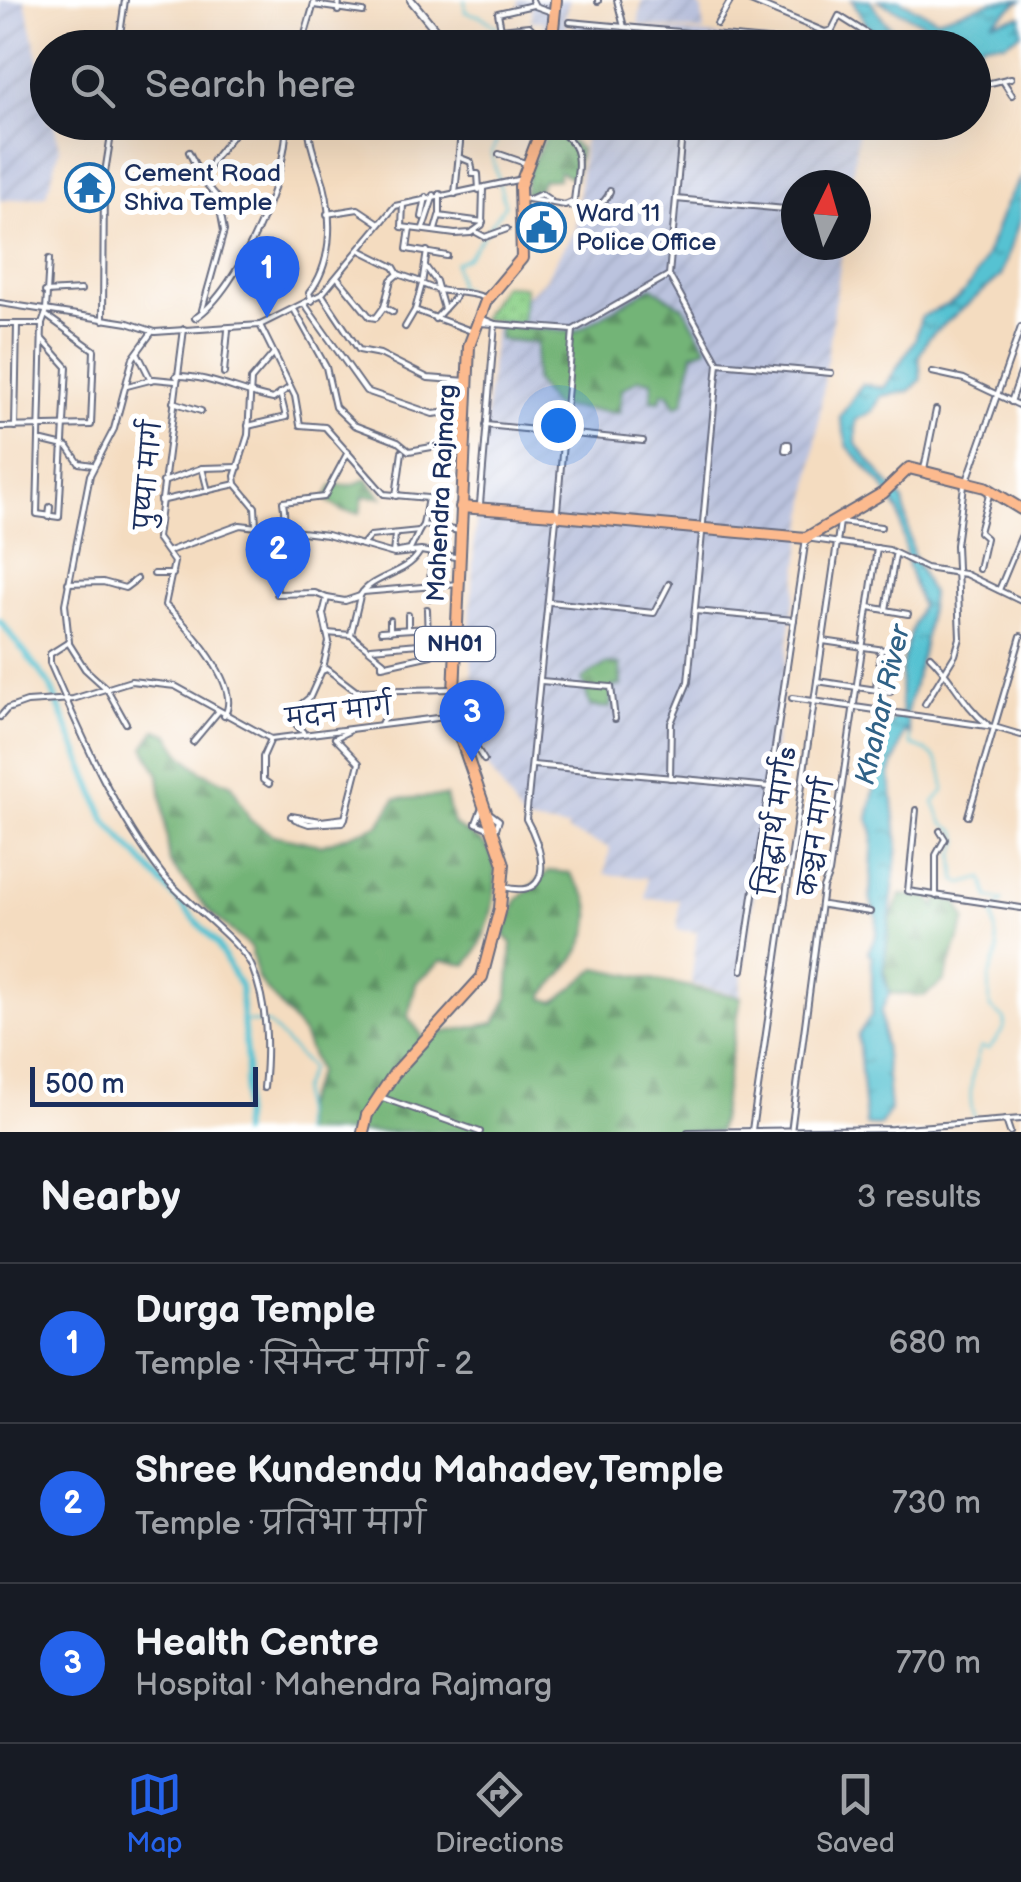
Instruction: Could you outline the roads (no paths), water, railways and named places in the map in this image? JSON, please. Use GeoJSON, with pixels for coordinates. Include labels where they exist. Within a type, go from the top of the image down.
{"type":"FeatureCollection","features":[{"type":"Feature","properties":{"kind":"highway","name":"Mahendra Rajmarg"},"geometry":{"type":"LineString","coordinates":[[362,1132],[394,1074],[482,977],[506,875],[454,722],[460,507],[467,381],[476,324],[488,298],[522,258],[522,179],[537,140]]}},
{"type":"Feature","properties":{"kind":"highway"},"geometry":{"type":"LineString","coordinates":[[460,507],[806,538],[883,493],[906,468],[924,469],[966,482],[1020,505]]}},
{"type":"Feature","properties":{"kind":"street"},"geometry":{"type":"LineString","coordinates":[[121,30],[125,0]]}},
{"type":"Feature","properties":{"kind":"street"},"geometry":{"type":"LineString","coordinates":[[338,0],[338,11]]}},
{"type":"Feature","properties":{"kind":"street"},"geometry":{"type":"LineString","coordinates":[[411,0],[436,30]]}},
{"type":"Feature","properties":{"kind":"street"},"geometry":{"type":"LineString","coordinates":[[617,0],[624,27]]}},
{"type":"Feature","properties":{"kind":"street"},"geometry":{"type":"LineString","coordinates":[[717,24],[731,0]]}},
{"type":"Feature","properties":{"kind":"street"},"geometry":{"type":"LineString","coordinates":[[748,0],[822,30]]}},
{"type":"Feature","properties":{"kind":"street"},"geometry":{"type":"LineString","coordinates":[[534,30],[529,26],[501,29],[498,13],[533,2],[555,6]]}},
{"type":"Feature","properties":{"kind":"street"},"geometry":{"type":"LineString","coordinates":[[307,30],[315,3],[338,11],[364,12]]}},
{"type":"Feature","properties":{"kind":"street"},"geometry":{"type":"LineString","coordinates":[[832,30],[838,16],[861,30]]}},
{"type":"Feature","properties":{"kind":"street"},"geometry":{"type":"LineString","coordinates":[[570,22],[665,30]]}},
{"type":"Feature","properties":{"kind":"street"},"geometry":{"type":"LineString","coordinates":[[991,84],[1011,78]]}},
{"type":"Feature","properties":{"kind":"street"},"geometry":{"type":"LineString","coordinates":[[1004,81],[1012,95]]}},
{"type":"Feature","properties":{"kind":"street"},"geometry":{"type":"LineString","coordinates":[[103,320],[104,179],[110,140]]}},
{"type":"Feature","properties":{"kind":"street"},"geometry":{"type":"LineString","coordinates":[[204,181],[213,160],[229,140]]}},
{"type":"Feature","properties":{"kind":"street"},"geometry":{"type":"LineString","coordinates":[[185,329],[236,272],[260,226],[280,174],[284,140]]}},
{"type":"Feature","properties":{"kind":"street"},"geometry":{"type":"LineString","coordinates":[[312,301],[308,293],[323,274],[328,214],[313,140]]}},
{"type":"Feature","properties":{"kind":"street"},"geometry":{"type":"LineString","coordinates":[[455,194],[460,140]]}},
{"type":"Feature","properties":{"kind":"street"},"geometry":{"type":"LineString","coordinates":[[568,205],[574,201],[580,174],[570,140]]}},
{"type":"Feature","properties":{"kind":"street"},"geometry":{"type":"LineString","coordinates":[[670,778],[670,723],[688,682],[718,363],[669,275],[681,140]]}},
{"type":"Feature","properties":{"kind":"street"},"geometry":{"type":"LineString","coordinates":[[189,152],[218,198],[223,238],[206,288],[206,306],[194,318]]}},
{"type":"Feature","properties":{"kind":"street"},"geometry":{"type":"LineString","coordinates":[[499,154],[528,164]]}},
{"type":"Feature","properties":{"kind":"street"},"geometry":{"type":"LineString","coordinates":[[459,158],[470,162],[473,174],[478,174],[483,222],[478,235]]}},
{"type":"Feature","properties":{"kind":"street"},"geometry":{"type":"LineString","coordinates":[[0,303],[152,332],[260,325],[305,306],[322,294],[379,223],[404,203],[522,179]]}},
{"type":"Feature","properties":{"kind":"street"},"geometry":{"type":"LineString","coordinates":[[525,198],[593,208],[605,202],[610,191]]}},
{"type":"Feature","properties":{"kind":"street"},"geometry":{"type":"LineString","coordinates":[[434,230],[440,216],[438,194]]}},
{"type":"Feature","properties":{"kind":"street"},"geometry":{"type":"LineString","coordinates":[[423,228],[438,194]]}},
{"type":"Feature","properties":{"kind":"street"},"geometry":{"type":"LineString","coordinates":[[422,216],[426,197]]}},
{"type":"Feature","properties":{"kind":"street"},"geometry":{"type":"LineString","coordinates":[[676,199],[781,209]]}},
{"type":"Feature","properties":{"kind":"street"},"geometry":{"type":"LineString","coordinates":[[404,203],[400,225],[410,228],[478,235],[506,228]]}},
{"type":"Feature","properties":{"kind":"street"},"geometry":{"type":"LineString","coordinates":[[328,214],[358,209],[379,223]]}},
{"type":"Feature","properties":{"kind":"street"},"geometry":{"type":"LineString","coordinates":[[440,216],[483,222]]}},
{"type":"Feature","properties":{"kind":"street"},"geometry":{"type":"LineString","coordinates":[[410,228],[407,249],[448,256]]}},
{"type":"Feature","properties":{"kind":"street"},"geometry":{"type":"LineString","coordinates":[[360,249],[394,267],[398,274],[455,296]]}},
{"type":"Feature","properties":{"kind":"street"},"geometry":{"type":"LineString","coordinates":[[406,327],[415,310],[427,251]]}},
{"type":"Feature","properties":{"kind":"street"},"geometry":{"type":"LineString","coordinates":[[42,340],[67,367],[61,516],[49,517],[38,514],[42,324],[49,259]]}},
{"type":"Feature","properties":{"kind":"street"},"geometry":{"type":"LineString","coordinates":[[425,266],[440,291],[444,309]]}},
{"type":"Feature","properties":{"kind":"street"},"geometry":{"type":"LineString","coordinates":[[338,278],[370,317],[376,318],[398,274]]}},
{"type":"Feature","properties":{"kind":"street"},"geometry":{"type":"LineString","coordinates":[[415,310],[435,319],[573,330],[669,275]]}},
{"type":"Feature","properties":{"kind":"street"},"geometry":{"type":"LineString","coordinates":[[46,292],[81,290]]}},
{"type":"Feature","properties":{"kind":"street"},"geometry":{"type":"LineString","coordinates":[[435,319],[455,296],[469,292],[488,298]]}},
{"type":"Feature","properties":{"kind":"street"},"geometry":{"type":"LineString","coordinates":[[322,294],[359,350],[380,354],[428,378],[467,381]]}},
{"type":"Feature","properties":{"kind":"street"},"geometry":{"type":"LineString","coordinates":[[305,306],[341,361],[369,393],[383,394],[433,414],[446,414],[448,408],[465,410]]}},
{"type":"Feature","properties":{"kind":"street"},"geometry":{"type":"LineString","coordinates":[[384,307],[393,312]]}},
{"type":"Feature","properties":{"kind":"street"},"geometry":{"type":"LineString","coordinates":[[295,311],[326,367],[334,407],[354,425],[398,442],[402,450],[396,496]]}},
{"type":"Feature","properties":{"kind":"street"},"geometry":{"type":"LineString","coordinates":[[0,427],[91,425],[95,354],[46,312]]}},
{"type":"Feature","properties":{"kind":"street"},"geometry":{"type":"LineString","coordinates":[[0,324],[42,324]]}},
{"type":"Feature","properties":{"kind":"street"},"geometry":{"type":"LineString","coordinates":[[15,427],[17,324]]}},
{"type":"Feature","properties":{"kind":"street"},"geometry":{"type":"LineString","coordinates":[[479,509],[496,324]]}},
{"type":"Feature","properties":{"kind":"street"},"geometry":{"type":"LineString","coordinates":[[260,325],[290,387],[300,425],[325,427],[384,494],[428,498],[424,525],[410,550],[392,553]]}},
{"type":"Feature","properties":{"kind":"street"},"geometry":{"type":"LineString","coordinates":[[925,704],[960,638],[956,544],[966,482],[994,394],[1021,327]]}},
{"type":"Feature","properties":{"kind":"street","name":"पुष्पा मार्ग"},"geometry":{"type":"LineString","coordinates":[[185,329],[175,378],[157,538],[169,550],[173,574],[166,605],[187,624],[220,671],[229,702],[224,716]]}},
{"type":"Feature","properties":{"kind":"street"},"geometry":{"type":"LineString","coordinates":[[224,372],[228,330]]}},
{"type":"Feature","properties":{"kind":"street"},"geometry":{"type":"LineString","coordinates":[[504,886],[518,889],[542,870],[542,849],[530,826],[528,809],[573,330]]}},
{"type":"Feature","properties":{"kind":"street"},"geometry":{"type":"LineString","coordinates":[[126,723],[107,688],[85,670],[68,642],[68,583],[93,465],[114,429],[136,353],[152,332]]}},
{"type":"Feature","properties":{"kind":"street"},"geometry":{"type":"LineString","coordinates":[[136,353],[145,360],[151,380]]}},
{"type":"Feature","properties":{"kind":"street"},"geometry":{"type":"LineString","coordinates":[[236,484],[254,373],[273,354]]}},
{"type":"Feature","properties":{"kind":"street"},"geometry":{"type":"LineString","coordinates":[[718,363],[832,373]]}},
{"type":"Feature","properties":{"kind":"street"},"geometry":{"type":"LineString","coordinates":[[932,372],[964,379],[1021,406]]}},
{"type":"Feature","properties":{"kind":"street"},"geometry":{"type":"LineString","coordinates":[[1011,402],[1021,374]]}},
{"type":"Feature","properties":{"kind":"street"},"geometry":{"type":"LineString","coordinates":[[126,386],[190,375],[250,397],[273,399],[290,387]]}},
{"type":"Feature","properties":{"kind":"street"},"geometry":{"type":"LineString","coordinates":[[248,426],[286,417],[280,393]]}},
{"type":"Feature","properties":{"kind":"street"},"geometry":{"type":"LineString","coordinates":[[172,402],[201,410]]}},
{"type":"Feature","properties":{"kind":"street"},"geometry":{"type":"LineString","coordinates":[[924,469],[936,410]]}},
{"type":"Feature","properties":{"kind":"street"},"geometry":{"type":"LineString","coordinates":[[486,426],[643,440]]}},
{"type":"Feature","properties":{"kind":"street"},"geometry":{"type":"LineString","coordinates":[[41,440],[64,446],[78,463],[93,465]]}},
{"type":"Feature","properties":{"kind":"street"},"geometry":{"type":"LineString","coordinates":[[402,450],[463,446]]}},
{"type":"Feature","properties":{"kind":"street"},"geometry":{"type":"LineString","coordinates":[[348,452],[324,497],[282,502],[286,530],[276,567],[277,594],[315,593],[345,601],[398,572],[420,551]]}},
{"type":"Feature","properties":{"kind":"street"},"geometry":{"type":"LineString","coordinates":[[162,482],[202,468],[240,467]]}},
{"type":"Feature","properties":{"kind":"street"},"geometry":{"type":"LineString","coordinates":[[202,468],[209,491]]}},
{"type":"Feature","properties":{"kind":"street"},"geometry":{"type":"LineString","coordinates":[[160,502],[236,484]]}},
{"type":"Feature","properties":{"kind":"street"},"geometry":{"type":"LineString","coordinates":[[236,484],[254,504],[256,525]]}},
{"type":"Feature","properties":{"kind":"street"},"geometry":{"type":"LineString","coordinates":[[979,570],[986,538],[979,532],[990,490]]}},
{"type":"Feature","properties":{"kind":"street"},"geometry":{"type":"LineString","coordinates":[[49,517],[50,506]]}},
{"type":"Feature","properties":{"kind":"street"},"geometry":{"type":"LineString","coordinates":[[839,520],[880,527]]}},
{"type":"Feature","properties":{"kind":"street","name":"सिद्धार्थ मार्गs"},"geometry":{"type":"LineString","coordinates":[[752,1130],[839,520]]}},
{"type":"Feature","properties":{"kind":"street"},"geometry":{"type":"LineString","coordinates":[[169,550],[229,526],[256,525],[392,553],[420,551],[459,558]]}},
{"type":"Feature","properties":{"kind":"street"},"geometry":{"type":"LineString","coordinates":[[424,525],[460,531]]}},
{"type":"Feature","properties":{"kind":"street"},"geometry":{"type":"LineString","coordinates":[[362,544],[370,536],[419,531]]}},
{"type":"Feature","properties":{"kind":"street"},"geometry":{"type":"LineString","coordinates":[[392,553],[395,535]]}},
{"type":"Feature","properties":{"kind":"street"},"geometry":{"type":"LineString","coordinates":[[999,590],[1021,536]]}},
{"type":"Feature","properties":{"kind":"street"},"geometry":{"type":"LineString","coordinates":[[742,970],[806,538],[878,548],[926,568],[960,573],[1019,600],[1021,589]]}},
{"type":"Feature","properties":{"kind":"street","name":"कञ्चन मार्ग"},"geometry":{"type":"LineString","coordinates":[[791,1132],[824,906],[823,888],[829,874],[878,548]]}},
{"type":"Feature","properties":{"kind":"street"},"geometry":{"type":"LineString","coordinates":[[430,598],[431,554]]}},
{"type":"Feature","properties":{"kind":"street"},"geometry":{"type":"LineString","coordinates":[[886,610],[895,555]]}},
{"type":"Feature","properties":{"kind":"street"},"geometry":{"type":"LineString","coordinates":[[154,574],[173,574]]}},
{"type":"Feature","properties":{"kind":"street"},"geometry":{"type":"LineString","coordinates":[[68,583],[103,582],[125,588],[137,579]]}},
{"type":"Feature","properties":{"kind":"street"},"geometry":{"type":"LineString","coordinates":[[361,594],[458,584]]}},
{"type":"Feature","properties":{"kind":"street"},"geometry":{"type":"LineString","coordinates":[[548,602],[654,613],[668,584]]}},
{"type":"Feature","properties":{"kind":"street"},"geometry":{"type":"LineString","coordinates":[[351,634],[361,594]]}},
{"type":"Feature","properties":{"kind":"street"},"geometry":{"type":"LineString","coordinates":[[304,732],[294,722],[292,711],[310,696],[322,671],[328,633],[323,614],[327,598]]}},
{"type":"Feature","properties":{"kind":"street"},"geometry":{"type":"LineString","coordinates":[[869,606],[908,614]]}},
{"type":"Feature","properties":{"kind":"street"},"geometry":{"type":"LineString","coordinates":[[328,633],[351,634],[384,663],[422,660],[432,652],[427,609]]}},
{"type":"Feature","properties":{"kind":"street"},"geometry":{"type":"LineString","coordinates":[[695,610],[794,620]]}},
{"type":"Feature","properties":{"kind":"street"},"geometry":{"type":"LineString","coordinates":[[408,616],[408,629]]}},
{"type":"Feature","properties":{"kind":"street"},"geometry":{"type":"LineString","coordinates":[[390,620],[390,630]]}},
{"type":"Feature","properties":{"kind":"street"},"geometry":{"type":"LineString","coordinates":[[384,647],[382,631],[456,633]]}},
{"type":"Feature","properties":{"kind":"street"},"geometry":{"type":"LineString","coordinates":[[968,816],[1021,636]]}},
{"type":"Feature","properties":{"kind":"street"},"geometry":{"type":"LineString","coordinates":[[823,641],[898,652]]}},
{"type":"Feature","properties":{"kind":"street"},"geometry":{"type":"LineString","coordinates":[[68,642],[49,658],[108,792],[182,900],[213,923],[251,963],[263,1001],[267,1039],[264,1088]]}},
{"type":"Feature","properties":{"kind":"street"},"geometry":{"type":"LineString","coordinates":[[371,648],[428,643]]}},
{"type":"Feature","properties":{"kind":"street"},"geometry":{"type":"LineString","coordinates":[[879,664],[881,650]]}},
{"type":"Feature","properties":{"kind":"street"},"geometry":{"type":"LineString","coordinates":[[930,656],[944,669],[972,712],[992,726]]}},
{"type":"Feature","properties":{"kind":"street"},"geometry":{"type":"LineString","coordinates":[[322,671],[327,669],[334,678],[356,690],[454,688]]}},
{"type":"Feature","properties":{"kind":"street"},"geometry":{"type":"LineString","coordinates":[[876,690],[877,676]]}},
{"type":"Feature","properties":{"kind":"street","name":"मदन मार्ग"},"geometry":{"type":"LineString","coordinates":[[0,717],[17,705],[65,700],[131,681],[167,684],[270,739],[381,724],[454,722]]}},
{"type":"Feature","properties":{"kind":"street"},"geometry":{"type":"LineString","coordinates":[[541,681],[611,688],[616,719]]}},
{"type":"Feature","properties":{"kind":"street"},"geometry":{"type":"LineString","coordinates":[[817,681],[890,692]]}},
{"type":"Feature","properties":{"kind":"street"},"geometry":{"type":"LineString","coordinates":[[792,698],[992,726],[1021,734]]}},
{"type":"Feature","properties":{"kind":"street"},"geometry":{"type":"LineString","coordinates":[[194,742],[218,712]]}},
{"type":"Feature","properties":{"kind":"street"},"geometry":{"type":"LineString","coordinates":[[381,724],[386,712]]}},
{"type":"Feature","properties":{"kind":"street"},"geometry":{"type":"LineString","coordinates":[[454,722],[466,731],[484,760]]}},
{"type":"Feature","properties":{"kind":"street"},"geometry":{"type":"LineString","coordinates":[[345,818],[291,816],[322,825],[343,822],[345,818],[359,763],[335,738],[349,730]]}},
{"type":"Feature","properties":{"kind":"street"},"geometry":{"type":"LineString","coordinates":[[269,784],[262,780],[270,739]]}},
{"type":"Feature","properties":{"kind":"street"},"geometry":{"type":"LineString","coordinates":[[532,765],[770,787]]}},
{"type":"Feature","properties":{"kind":"street"},"geometry":{"type":"LineString","coordinates":[[916,810],[908,891],[1021,908]]}},
{"type":"Feature","properties":{"kind":"street"},"geometry":{"type":"LineString","coordinates":[[936,896],[936,855],[945,839],[940,830]]}},
{"type":"Feature","properties":{"kind":"street"},"geometry":{"type":"LineString","coordinates":[[824,906],[870,912]]}},
{"type":"Feature","properties":{"kind":"street"},"geometry":{"type":"LineString","coordinates":[[380,1097],[480,1132]]}},
{"type":"Feature","properties":{"kind":"street"},"geometry":{"type":"LineString","coordinates":[[1006,1120],[1010,1132]]}},
{"type":"Feature","properties":{"kind":"street"},"geometry":{"type":"LineString","coordinates":[[688,1132],[892,1130],[1021,1120]]}},
{"type":"Feature","properties":{"kind":"water"},"geometry":{"type":"Polygon","coordinates":[[[852,0],[870,0],[896,30],[868,27],[852,0]]]}},
{"type":"Feature","properties":{"kind":"water"},"geometry":{"type":"Polygon","coordinates":[[[876,0],[899,0],[937,19],[991,2],[1021,0],[992,22],[1021,16],[1021,33],[1005,43],[991,43],[991,30],[947,30],[927,25],[876,0]]]}},
{"type":"Feature","properties":{"kind":"water"},"geometry":{"type":"Polygon","coordinates":[[[1021,178],[1020,218],[1001,276],[929,337],[919,356],[921,380],[909,391],[881,396],[873,411],[856,420],[856,444],[903,501],[913,554],[931,594],[924,646],[906,715],[910,735],[905,730],[890,775],[898,846],[883,973],[889,994],[881,1012],[890,1110],[880,1126],[866,1125],[858,1035],[872,1014],[872,957],[868,952],[876,936],[877,918],[870,898],[873,832],[868,819],[880,762],[877,740],[902,714],[904,659],[921,606],[908,567],[899,512],[882,485],[848,447],[840,417],[862,384],[884,388],[915,340],[921,317],[953,302],[972,281],[1021,178]]]}},
{"type":"Feature","properties":{"kind":"waterway"},"geometry":{"type":"LineString","coordinates":[[465,0],[465,12],[481,16],[499,30]]}},
{"type":"Feature","properties":{"kind":"waterway"},"geometry":{"type":"LineString","coordinates":[[464,288],[458,288],[455,263],[467,258],[505,205],[491,153],[497,140]]}},
{"type":"Feature","properties":{"kind":"waterway"},"geometry":{"type":"LineString","coordinates":[[0,621],[50,685],[106,821],[217,944],[240,986],[247,1064],[241,1132]]}},
{"type":"Feature","properties":{"kind":"waterway"},"geometry":{"type":"LineString","coordinates":[[909,736],[911,745],[927,751],[940,766],[944,791],[934,802],[943,823],[957,832],[960,841],[954,855],[956,881],[962,884],[983,878],[989,898],[1003,901],[993,913],[998,952],[989,977],[990,1008],[1005,1019],[1004,1029],[989,1049],[981,1047],[978,1054],[971,1092],[975,1118]]}},
{"type":"Feature","properties":{"kind":"waterway"},"geometry":{"type":"LineString","coordinates":[[243,1021],[269,1024],[310,1068],[301,1090],[301,1132]]}},
{"type":"Feature","properties":{"kind":"place","name":"Cement Road Shiva Temple"},"geometry":{"type":"Point","coordinates":[89,187]}},
{"type":"Feature","properties":{"kind":"place","name":"Ward 11 Police Office"},"geometry":{"type":"Point","coordinates":[541,227]}},
{"type":"Feature","properties":{"kind":"place","name":"Durga Temple"},"geometry":{"type":"Point","coordinates":[267,318]}},
{"type":"Feature","properties":{"kind":"place","name":"Shree Kundendu Mahadev,Temple"},"geometry":{"type":"Point","coordinates":[278,599]}},
{"type":"Feature","properties":{"kind":"place","name":"Health Centre"},"geometry":{"type":"Point","coordinates":[472,762]}},
{"type":"Feature","properties":{"kind":"water label","name":"Khahar River"},"geometry":{"type":"Point","coordinates":[883,705]}}]}
